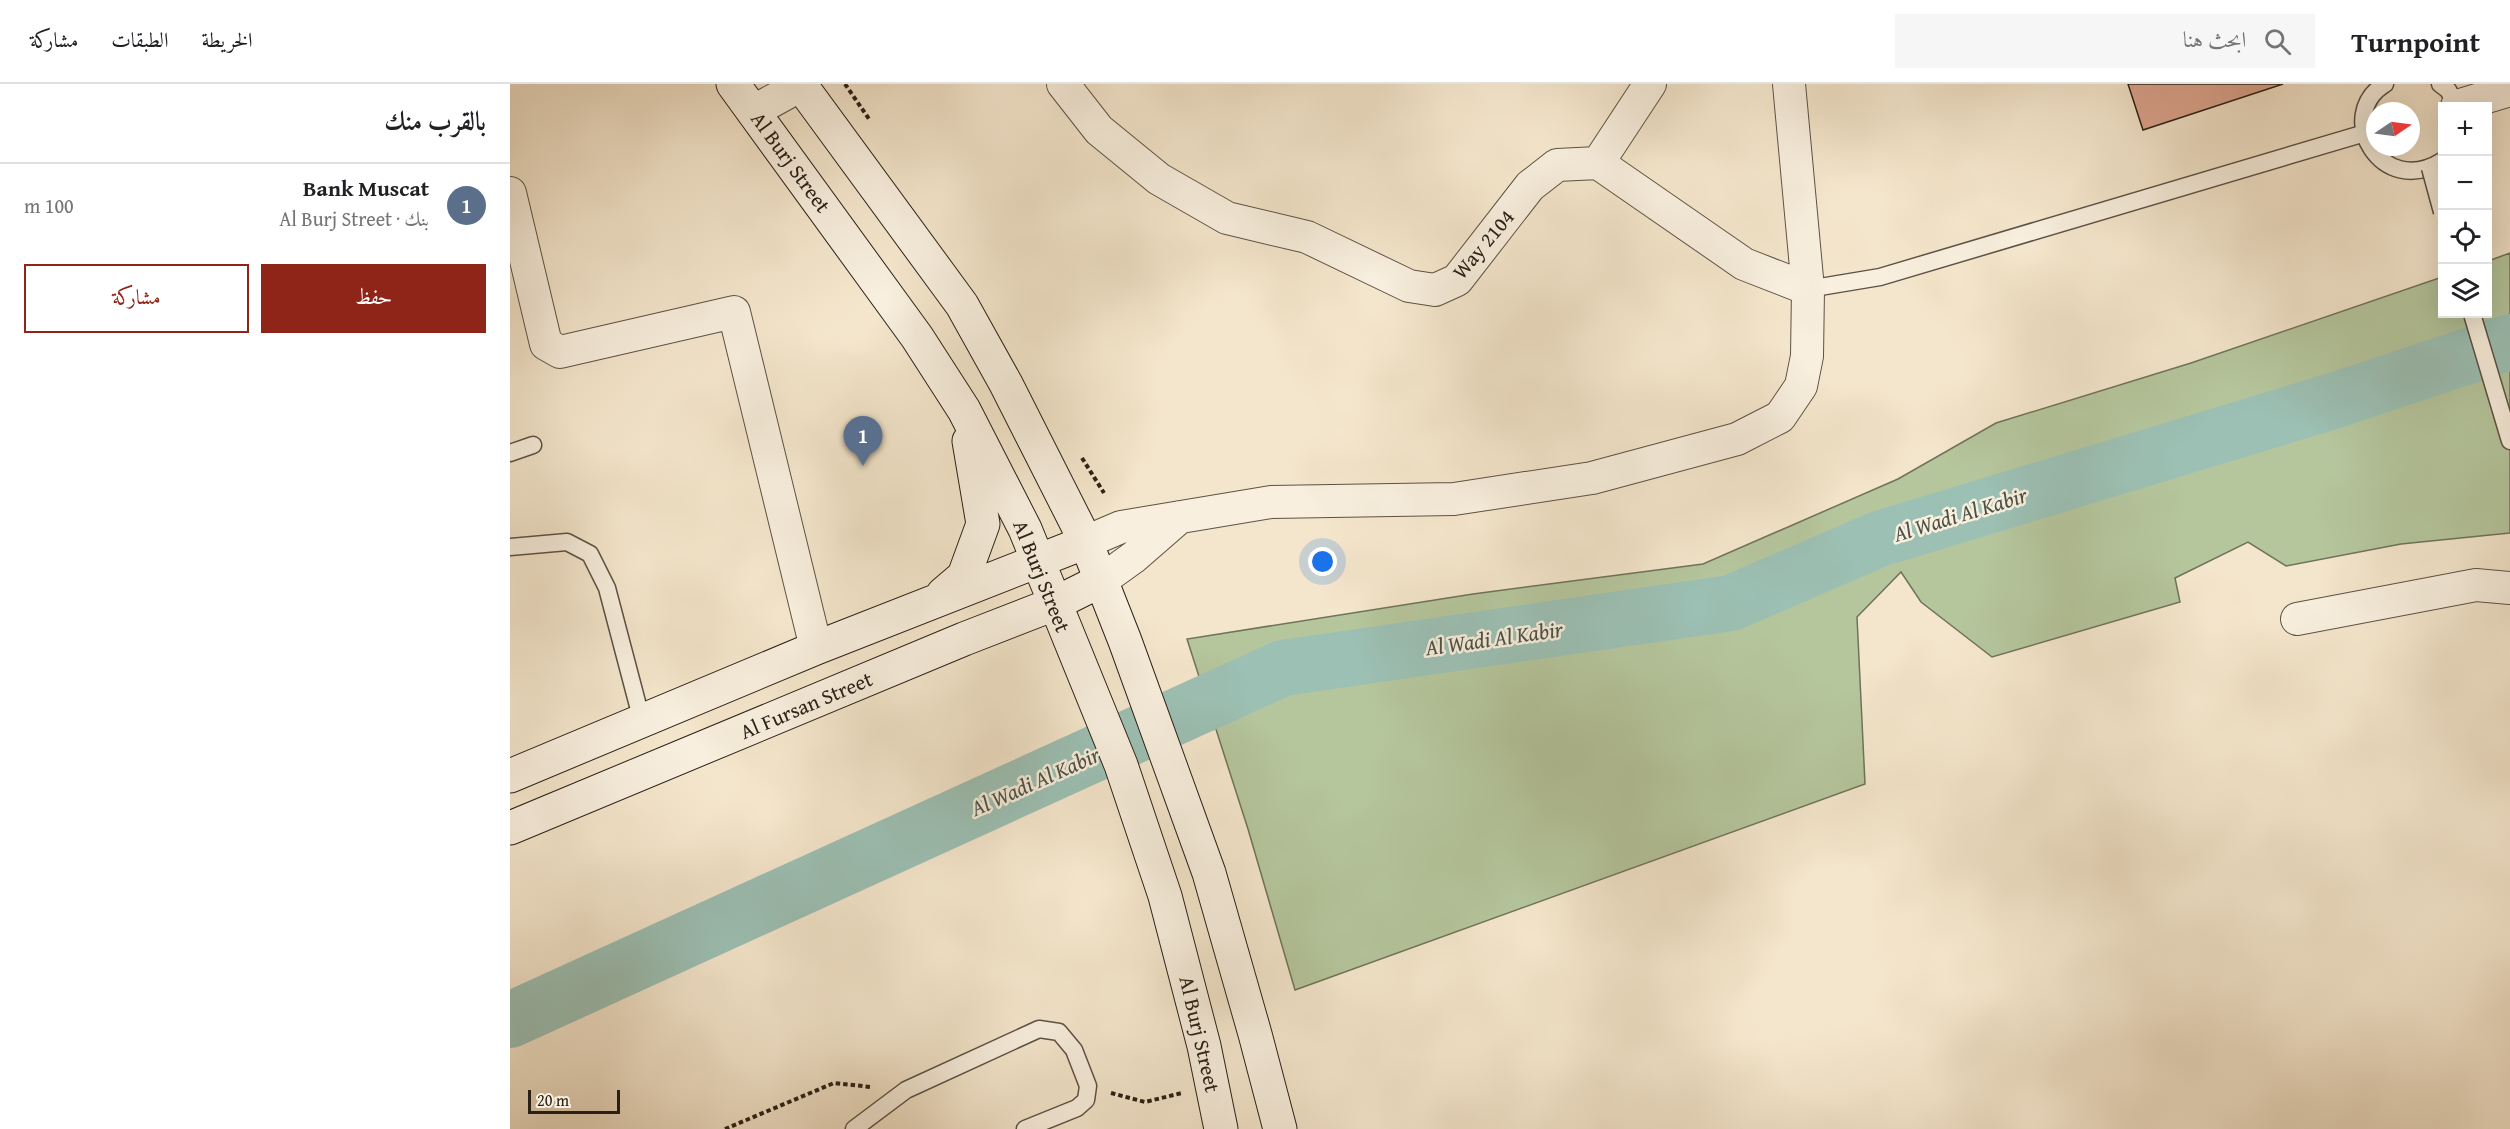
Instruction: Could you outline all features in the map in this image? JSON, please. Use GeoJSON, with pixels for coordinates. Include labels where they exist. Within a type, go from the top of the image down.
{"type":"FeatureCollection","features":[{"type":"Feature","properties":{"kind":"main road","name":"Al Burj Street"},"geometry":{"type":"LineString","coordinates":[[733,84],[917,337],[964,410],[1025,529],[1121,765],[1166,896],[1204,1046],[1221,1129]]}},
{"type":"Feature","properties":{"kind":"main road"},"geometry":{"type":"LineString","coordinates":[[802,85],[962,305],[1006,384],[1086,542],[1125,641],[1209,873],[1280,1129]]}},
{"type":"Feature","properties":{"kind":"main road"},"geometry":{"type":"LineString","coordinates":[[936,600],[964,576],[983,524],[964,410]]}},
{"type":"Feature","properties":{"kind":"main road"},"geometry":{"type":"LineString","coordinates":[[510,776],[816,648],[1086,542]]}},
{"type":"Feature","properties":{"kind":"main road","name":"Al Fursan Street"},"geometry":{"type":"LineString","coordinates":[[510,828],[964,639],[1054,604],[1102,580]]}},
{"type":"Feature","properties":{"kind":"street","name":"Way 2104"},"geometry":{"type":"LineString","coordinates":[[1063,84],[1099,130],[1159,179],[1227,219],[1307,237],[1409,286],[1435,290],[1457,280],[1530,186],[1557,165],[1598,163]]}},
{"type":"Feature","properties":{"kind":"street"},"geometry":{"type":"LineString","coordinates":[[1650,84],[1598,163],[1744,264],[1808,289]]}},
{"type":"Feature","properties":{"kind":"street"},"geometry":{"type":"LineString","coordinates":[[1086,542],[1121,527],[1271,502],[1454,499],[1592,478],[1737,439],[1780,417],[1801,386],[1807,356],[1808,289],[1789,84]]}},
{"type":"Feature","properties":{"kind":"street"},"geometry":{"type":"LineString","coordinates":[[754,111],[802,85]]}},
{"type":"Feature","properties":{"kind":"street"},"geometry":{"type":"LineString","coordinates":[[2470,102],[2510,90]]}},
{"type":"Feature","properties":{"kind":"street"},"geometry":{"type":"LineString","coordinates":[[510,193],[546,344],[560,352],[734,312],[816,648]]}},
{"type":"Feature","properties":{"kind":"street"},"geometry":{"type":"LineString","coordinates":[[1102,580],[1134,557],[1180,517]]}},
{"type":"Feature","properties":{"kind":"street"},"geometry":{"type":"LineString","coordinates":[[2297,619],[2475,585],[2510,588]]}},
{"type":"Feature","properties":{"kind":"lane"},"geometry":{"type":"LineString","coordinates":[[2385,84],[2379,88],[2368,103],[2363,122],[2367,141],[2377,157],[2392,168],[2411,172],[2436,165],[2442,210]]}},
{"type":"Feature","properties":{"kind":"lane"},"geometry":{"type":"LineString","coordinates":[[2440,84],[2448,90],[2455,102]]}},
{"type":"Feature","properties":{"kind":"lane"},"geometry":{"type":"LineString","coordinates":[[1808,289],[1880,277],[2365,133]]}},
{"type":"Feature","properties":{"kind":"lane"},"geometry":{"type":"LineString","coordinates":[[2473,318],[2510,441]]}},
{"type":"Feature","properties":{"kind":"lane"},"geometry":{"type":"LineString","coordinates":[[510,453],[533,445]]}},
{"type":"Feature","properties":{"kind":"lane"},"geometry":{"type":"LineString","coordinates":[[510,547],[567,542],[590,554],[608,588],[642,721]]}},
{"type":"Feature","properties":{"kind":"lane"},"geometry":{"type":"LineString","coordinates":[[854,1129],[906,1090],[1039,1029],[1059,1032],[1074,1050],[1088,1086],[1086,1100],[1077,1108],[1025,1129]]}},
{"type":"Feature","properties":{"kind":"path"},"geometry":{"type":"LineString","coordinates":[[725,1129],[834,1083],[906,1090]]}},
{"type":"Feature","properties":{"kind":"path"},"geometry":{"type":"LineString","coordinates":[[1088,1086],[1144,1102],[1187,1092]]}},
{"type":"Feature","properties":{"kind":"green space"},"geometry":{"type":"Polygon","coordinates":[[[2510,253],[2510,533],[2401,544],[2286,566],[2248,542],[2175,578],[2180,602],[1992,657],[1921,602],[1901,572],[1857,617],[1865,784],[1295,990],[1248,829],[1187,639],[1473,594],[1703,564],[1898,479],[1996,423],[2191,363],[2438,278],[2438,318],[2492,318],[2492,260],[2510,253]]]}},
{"type":"Feature","properties":{"kind":"building"},"geometry":{"type":"Polygon","coordinates":[[[2128,84],[2283,84],[2143,130],[2128,84]]]}},
{"type":"Feature","properties":{"kind":"waterway","name":"Al Wadi Al Kabir"},"geometry":{"type":"LineString","coordinates":[[510,1020],[1283,668],[1731,603],[1879,539],[2333,401],[2510,342]]}},
{"type":"Feature","properties":{"kind":"place","name":"Bank Muscat"},"geometry":{"type":"Point","coordinates":[863,466]}}]}
